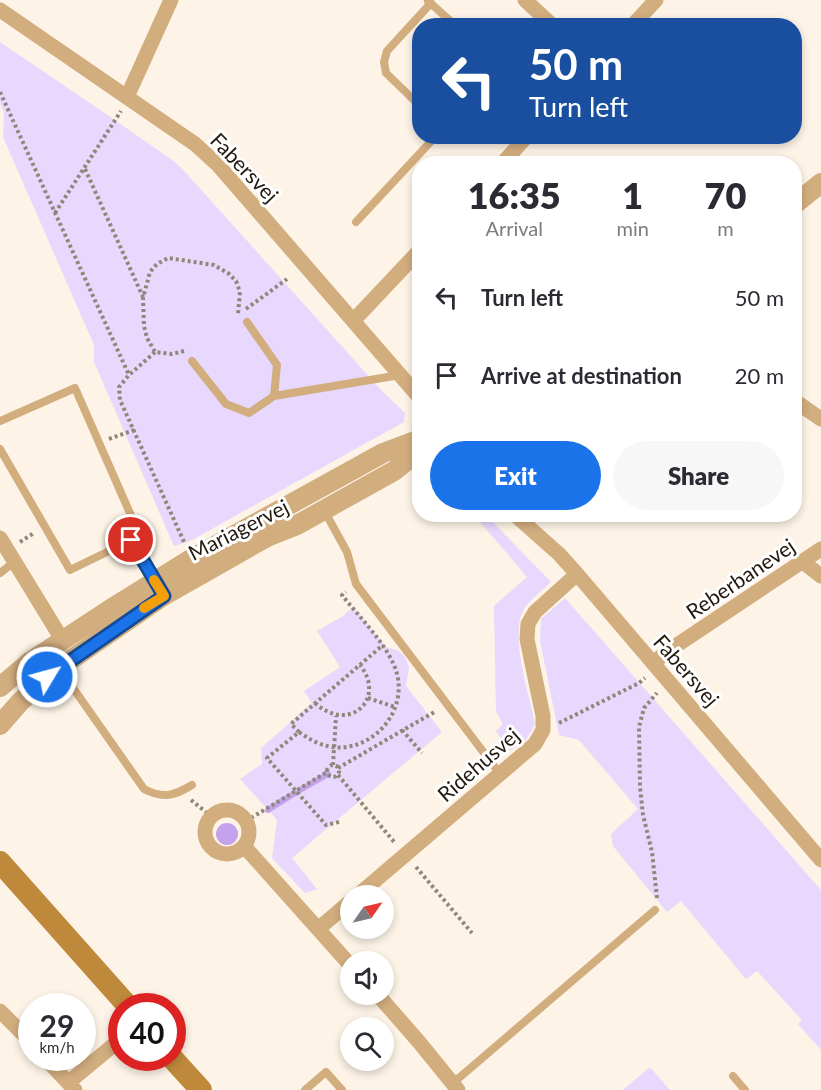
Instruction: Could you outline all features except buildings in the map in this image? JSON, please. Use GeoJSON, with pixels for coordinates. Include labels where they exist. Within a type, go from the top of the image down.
{"type":"FeatureCollection","features":[{"type":"Feature","properties":{"kind":"main road"},"geometry":{"type":"LineString","coordinates":[[0,862],[116,993]]}},
{"type":"Feature","properties":{"kind":"main road"},"geometry":{"type":"LineString","coordinates":[[184,1071],[201,1090]]}},
{"type":"Feature","properties":{"kind":"street"},"geometry":{"type":"LineString","coordinates":[[127,97],[171,0]]}},
{"type":"Feature","properties":{"kind":"street"},"geometry":{"type":"LineString","coordinates":[[525,0],[544,18]]}},
{"type":"Feature","properties":{"kind":"street"},"geometry":{"type":"LineString","coordinates":[[639,18],[656,0]]}},
{"type":"Feature","properties":{"kind":"street","name":"Fabersvej"},"geometry":{"type":"LineString","coordinates":[[0,10],[195,144],[218,165],[412,389]]}},
{"type":"Feature","properties":{"kind":"street"},"geometry":{"type":"LineString","coordinates":[[509,156],[520,144]]}},
{"type":"Feature","properties":{"kind":"street"},"geometry":{"type":"LineString","coordinates":[[802,198],[821,183]]}},
{"type":"Feature","properties":{"kind":"street"},"geometry":{"type":"LineString","coordinates":[[354,320],[412,258]]}},
{"type":"Feature","properties":{"kind":"street"},"geometry":{"type":"LineString","coordinates":[[802,406],[821,419]]}},
{"type":"Feature","properties":{"kind":"street","name":"Mariagervej"},"geometry":{"type":"LineString","coordinates":[[0,725],[21,701],[59,668],[191,560],[383,453],[412,442]]}},
{"type":"Feature","properties":{"kind":"street","name":"Mariagervej"},"geometry":{"type":"LineString","coordinates":[[0,687],[32,661],[63,641],[159,588],[297,525],[394,471],[412,456]]}},
{"type":"Feature","properties":{"kind":"street","name":"Fabersvej"},"geometry":{"type":"LineString","coordinates":[[523,522],[577,574],[821,860]]}},
{"type":"Feature","properties":{"kind":"street"},"geometry":{"type":"LineString","coordinates":[[0,538],[63,641]]}},
{"type":"Feature","properties":{"kind":"street","name":"Reberbanevej"},"geometry":{"type":"LineString","coordinates":[[656,665],[665,653],[821,549]]}},
{"type":"Feature","properties":{"kind":"street"},"geometry":{"type":"LineString","coordinates":[[803,562],[821,576]]}},
{"type":"Feature","properties":{"kind":"street","name":"Ridehusvej"},"geometry":{"type":"LineString","coordinates":[[370,885],[535,744],[543,730],[543,716],[527,639],[528,624],[535,612],[577,574]]}},
{"type":"Feature","properties":{"kind":"street"},"geometry":{"type":"LineString","coordinates":[[224,810],[231,810],[238,812],[246,821],[249,835],[244,846],[238,851],[225,854],[211,848],[205,836],[205,828],[211,816],[224,810]]}},
{"type":"Feature","properties":{"kind":"street"},"geometry":{"type":"LineString","coordinates":[[244,846],[340,954]]}},
{"type":"Feature","properties":{"kind":"street"},"geometry":{"type":"LineString","coordinates":[[318,929],[340,910]]}},
{"type":"Feature","properties":{"kind":"street"},"geometry":{"type":"LineString","coordinates":[[386,1005],[455,1087]]}},
{"type":"Feature","properties":{"kind":"street"},"geometry":{"type":"LineString","coordinates":[[0,1011],[18,1030]]}},
{"type":"Feature","properties":{"kind":"street"},"geometry":{"type":"LineString","coordinates":[[58,1071],[72,1086],[108,1051]]}},
{"type":"Feature","properties":{"kind":"lane"},"geometry":{"type":"LineString","coordinates":[[415,18],[429,1],[447,18]]}},
{"type":"Feature","properties":{"kind":"lane"},"geometry":{"type":"LineString","coordinates":[[412,21],[387,51],[384,62],[386,73],[412,98]]}},
{"type":"Feature","properties":{"kind":"lane"},"geometry":{"type":"LineString","coordinates":[[417,156],[429,144]]}},
{"type":"Feature","properties":{"kind":"lane"},"geometry":{"type":"LineString","coordinates":[[356,222],[412,162]]}},
{"type":"Feature","properties":{"kind":"lane"},"geometry":{"type":"LineString","coordinates":[[247,322],[277,365],[274,396]]}},
{"type":"Feature","properties":{"kind":"lane"},"geometry":{"type":"LineString","coordinates":[[192,361],[225,404],[249,413],[274,396],[400,375]]}},
{"type":"Feature","properties":{"kind":"lane"},"geometry":{"type":"LineString","coordinates":[[0,421],[75,388],[140,536],[70,570],[0,449]]}},
{"type":"Feature","properties":{"kind":"lane"},"geometry":{"type":"LineString","coordinates":[[324,510],[347,552],[356,584],[500,774]]}},
{"type":"Feature","properties":{"kind":"lane"},"geometry":{"type":"LineString","coordinates":[[131,540],[159,588]]}},
{"type":"Feature","properties":{"kind":"lane"},"geometry":{"type":"LineString","coordinates":[[0,573],[14,562]]}},
{"type":"Feature","properties":{"kind":"lane"},"geometry":{"type":"LineString","coordinates":[[59,668],[144,789],[156,795],[167,796],[181,792],[192,785]]}},
{"type":"Feature","properties":{"kind":"lane"},"geometry":{"type":"LineString","coordinates":[[455,1087],[656,910]]}},
{"type":"Feature","properties":{"kind":"lane"},"geometry":{"type":"LineString","coordinates":[[305,1090],[326,1072],[342,1090]]}},
{"type":"Feature","properties":{"kind":"lane"},"geometry":{"type":"LineString","coordinates":[[733,1076],[745,1090]]}},
{"type":"Feature","properties":{"kind":"path"},"geometry":{"type":"LineString","coordinates":[[0,92],[129,375]]}},
{"type":"Feature","properties":{"kind":"path"},"geometry":{"type":"LineString","coordinates":[[55,213],[118,118],[127,97]]}},
{"type":"Feature","properties":{"kind":"path"},"geometry":{"type":"LineString","coordinates":[[85,169],[143,298]]}},
{"type":"Feature","properties":{"kind":"path"},"geometry":{"type":"LineString","coordinates":[[155,352],[147,338],[144,326],[143,298],[150,272],[157,264],[168,258],[214,265],[228,273],[236,281],[240,292],[238,314]]}},
{"type":"Feature","properties":{"kind":"path"},"geometry":{"type":"LineString","coordinates":[[238,314],[287,279]]}},
{"type":"Feature","properties":{"kind":"path"},"geometry":{"type":"LineString","coordinates":[[238,314],[247,322]]}},
{"type":"Feature","properties":{"kind":"path"},"geometry":{"type":"LineString","coordinates":[[191,560],[120,400],[119,387],[155,352],[172,354],[183,351],[192,361]]}},
{"type":"Feature","properties":{"kind":"path"},"geometry":{"type":"LineString","coordinates":[[99,443],[134,430]]}},
{"type":"Feature","properties":{"kind":"path"},"geometry":{"type":"LineString","coordinates":[[356,584],[342,595],[382,646],[392,659],[399,692],[396,707],[388,722],[371,738],[349,746],[333,747],[320,744],[298,732],[291,724],[382,646]]}},
{"type":"Feature","properties":{"kind":"path"},"geometry":{"type":"LineString","coordinates":[[315,703],[322,710],[336,716],[345,716],[355,712],[368,698],[369,680],[360,665]]}},
{"type":"Feature","properties":{"kind":"path"},"geometry":{"type":"LineString","coordinates":[[543,725],[557,724],[639,683],[656,665]]}},
{"type":"Feature","properties":{"kind":"path"},"geometry":{"type":"LineString","coordinates":[[656,910],[657,894],[640,787],[639,728],[644,708],[669,681]]}},
{"type":"Feature","properties":{"kind":"path"},"geometry":{"type":"LineString","coordinates":[[368,698],[396,707]]}},
{"type":"Feature","properties":{"kind":"path"},"geometry":{"type":"LineString","coordinates":[[246,821],[327,772],[330,766],[336,766],[447,704]]}},
{"type":"Feature","properties":{"kind":"path"},"geometry":{"type":"LineString","coordinates":[[327,772],[330,776],[336,776],[339,771],[333,747],[336,716]]}},
{"type":"Feature","properties":{"kind":"path"},"geometry":{"type":"LineString","coordinates":[[402,730],[422,753]]}},
{"type":"Feature","properties":{"kind":"path"},"geometry":{"type":"LineString","coordinates":[[298,732],[267,758],[326,825],[339,822]]}},
{"type":"Feature","properties":{"kind":"path"},"geometry":{"type":"LineString","coordinates":[[181,792],[211,816]]}},
{"type":"Feature","properties":{"kind":"path"},"geometry":{"type":"LineString","coordinates":[[450,908],[472,933]]}},
{"type":"Feature","properties":{"kind":"shaded area"},"geometry":{"type":"Polygon","coordinates":[[[0,42],[175,162],[382,391],[405,413],[404,422],[192,540],[174,546],[94,362],[94,345],[3,137],[4,113],[0,104],[0,42]]]}},
{"type":"Feature","properties":{"kind":"shaded area"},"geometry":{"type":"Polygon","coordinates":[[[480,522],[493,522],[551,582],[527,604],[519,624],[522,667],[535,723],[525,741],[520,745],[508,751],[495,752],[491,748],[501,739],[496,731],[503,724],[496,712],[494,606],[527,577],[480,522]]]}},
{"type":"Feature","properties":{"kind":"shaded area"},"geometry":{"type":"Polygon","coordinates":[[[565,598],[821,890],[821,1050],[798,1024],[802,1020],[757,971],[746,979],[681,901],[667,912],[613,846],[611,834],[638,809],[579,740],[559,735],[540,641],[541,619],[565,598]]]}},
{"type":"Feature","properties":{"kind":"shaded area"},"geometry":{"type":"Polygon","coordinates":[[[353,607],[386,647],[399,651],[405,657],[409,667],[406,686],[442,732],[292,858],[317,889],[305,893],[272,858],[277,820],[240,779],[262,764],[261,748],[312,703],[304,691],[340,667],[317,631],[343,616],[353,607]]]}},
{"type":"Feature","properties":{"kind":"shaded area"},"geometry":{"type":"Polygon","coordinates":[[[227,823],[235,826],[238,834],[235,842],[227,845],[219,842],[216,834],[219,826],[227,823]]]}},
{"type":"Feature","properties":{"kind":"shaded area"},"geometry":{"type":"Polygon","coordinates":[[[650,1067],[670,1090],[623,1090],[650,1067]]]}},
{"type":"Feature","properties":{"kind":"waterway"},"geometry":{"type":"LineString","coordinates":[[300,790],[328,774]]}},
{"type":"Feature","properties":{"kind":"waterway"},"geometry":{"type":"LineString","coordinates":[[268,810],[295,793]]}},
{"type":"Feature","properties":{"kind":"slow traffic"},"geometry":{"type":"LineString","coordinates":[[144,608],[164,596],[154,580]]}},
{"type":"Feature","properties":{"kind":"route"},"geometry":{"type":"LineString","coordinates":[[47,677],[164,596],[131,540]]}}]}
